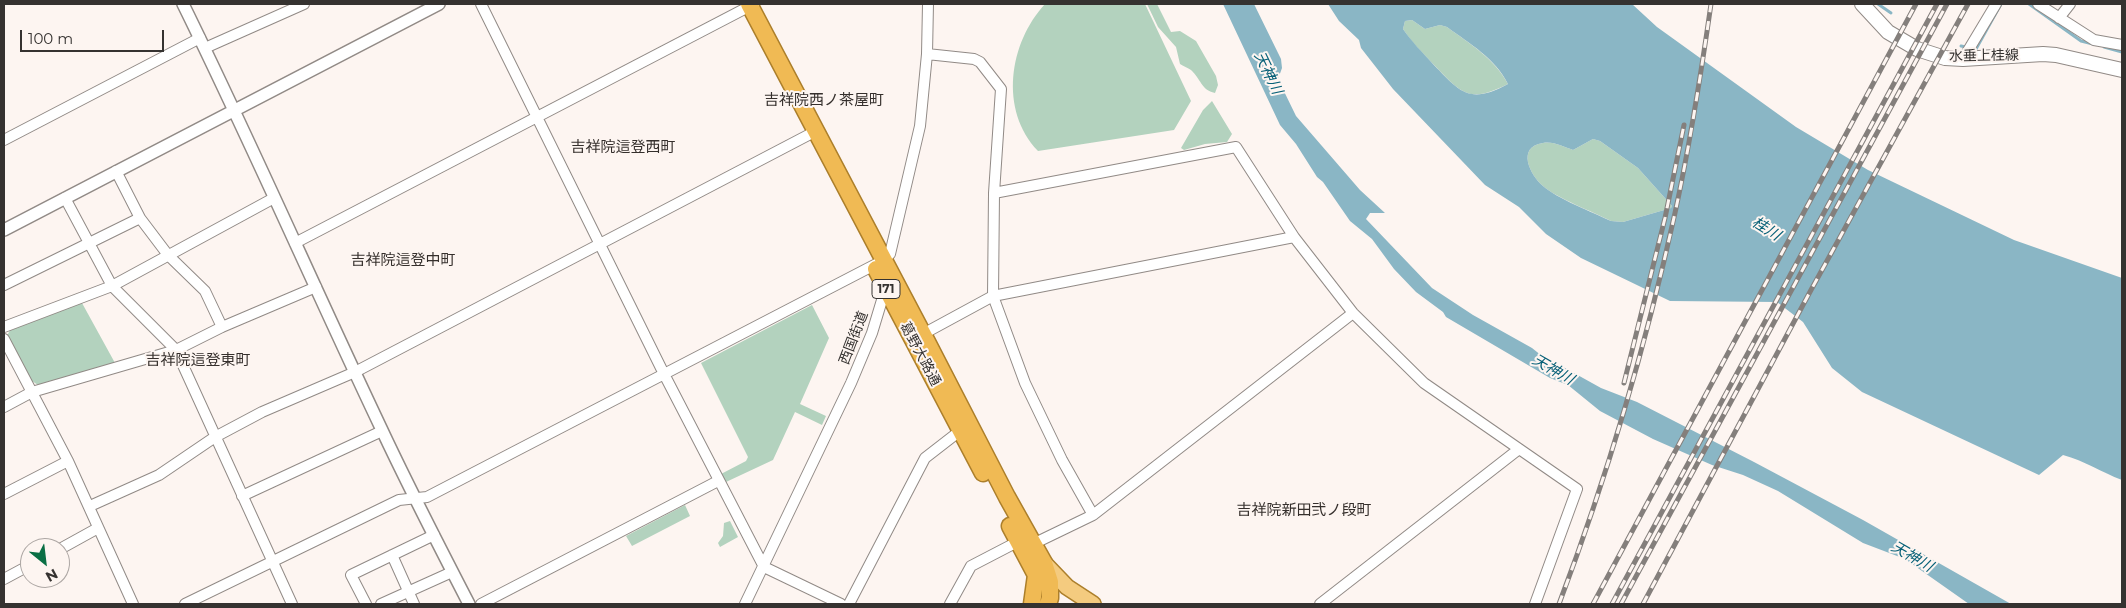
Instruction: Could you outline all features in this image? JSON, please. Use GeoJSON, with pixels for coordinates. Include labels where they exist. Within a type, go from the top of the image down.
{"type":"FeatureCollection","features":[{"type":"Feature","properties":{"kind":"highway","name":"葛野大路通"},"geometry":{"type":"LineString","coordinates":[[746,6],[879,262],[923,334],[965,427]]}},
{"type":"Feature","properties":{"kind":"highway","name":"葛野大路通"},"geometry":{"type":"LineString","coordinates":[[879,262],[885,286],[965,427],[1040,569],[1050,582],[1053,602]]}},
{"type":"Feature","properties":{"kind":"highway"},"geometry":{"type":"LineString","coordinates":[[1033,604],[1040,569]]}},
{"type":"Feature","properties":{"kind":"main road","name":"水垂上桂線"},"geometry":{"type":"LineString","coordinates":[[1862,4],[1888,32],[1917,49],[1945,58],[1967,53],[2043,54],[2056,55],[2122,70]]}},
{"type":"Feature","properties":{"kind":"main road","name":"葛野大路通"},"geometry":{"type":"LineString","coordinates":[[1040,569],[1088,601]]}},
{"type":"Feature","properties":{"kind":"main road"},"geometry":{"type":"LineString","coordinates":[[1033,604],[1053,602],[1058,594],[1066,593],[1088,601]]}},
{"type":"Feature","properties":{"kind":"street"},"geometry":{"type":"LineString","coordinates":[[183,4],[235,109],[382,431],[469,604]]}},
{"type":"Feature","properties":{"kind":"street"},"geometry":{"type":"LineString","coordinates":[[4,140],[203,43],[304,4]]}},
{"type":"Feature","properties":{"kind":"street"},"geometry":{"type":"LineString","coordinates":[[4,230],[439,4]]}},
{"type":"Feature","properties":{"kind":"street"},"geometry":{"type":"LineString","coordinates":[[481,4],[664,374],[764,567],[841,604]]}},
{"type":"Feature","properties":{"kind":"street"},"geometry":{"type":"LineString","coordinates":[[184,604],[399,500],[427,497],[879,262],[890,254],[920,126],[927,54],[928,4]]}},
{"type":"Feature","properties":{"kind":"street"},"geometry":{"type":"LineString","coordinates":[[1967,53],[1996,4]]}},
{"type":"Feature","properties":{"kind":"street"},"geometry":{"type":"LineString","coordinates":[[2038,4],[2094,40],[2122,45]]}},
{"type":"Feature","properties":{"kind":"street"},"geometry":{"type":"LineString","coordinates":[[2059,18],[2070,4]]}},
{"type":"Feature","properties":{"kind":"street"},"geometry":{"type":"LineString","coordinates":[[295,243],[537,118],[746,6]]}},
{"type":"Feature","properties":{"kind":"street"},"geometry":{"type":"LineString","coordinates":[[927,54],[974,59],[980,62],[1001,89],[994,193],[993,296],[1025,383],[1062,460],[1093,515]]}},
{"type":"Feature","properties":{"kind":"street"},"geometry":{"type":"LineString","coordinates":[[90,506],[159,475],[215,437],[262,412],[354,372],[811,133]]}},
{"type":"Feature","properties":{"kind":"street"},"geometry":{"type":"LineString","coordinates":[[994,193],[1236,147],[1294,237],[1353,312],[1424,383],[1577,488],[1535,604]]}},
{"type":"Feature","properties":{"kind":"street"},"geometry":{"type":"LineString","coordinates":[[116,172],[140,218],[168,255],[205,291],[222,328]]}},
{"type":"Feature","properties":{"kind":"street"},"geometry":{"type":"LineString","coordinates":[[65,198],[112,286],[176,350],[292,604]]}},
{"type":"Feature","properties":{"kind":"street"},"geometry":{"type":"LineString","coordinates":[[4,327],[112,286],[274,198]]}},
{"type":"Feature","properties":{"kind":"street"},"geometry":{"type":"LineString","coordinates":[[4,285],[140,218]]}},
{"type":"Feature","properties":{"kind":"street"},"geometry":{"type":"LineString","coordinates":[[923,334],[993,296],[1294,237]]}},
{"type":"Feature","properties":{"kind":"street","name":"西国街道"},"geometry":{"type":"LineString","coordinates":[[745,604],[854,375],[872,333],[885,286]]}},
{"type":"Feature","properties":{"kind":"street"},"geometry":{"type":"LineString","coordinates":[[4,407],[32,392],[176,350],[316,287]]}},
{"type":"Feature","properties":{"kind":"street"},"geometry":{"type":"LineString","coordinates":[[950,604],[971,566],[1026,541],[1093,515],[1353,312]]}},
{"type":"Feature","properties":{"kind":"street"},"geometry":{"type":"LineString","coordinates":[[4,339],[90,506],[98,528],[133,604]]}},
{"type":"Feature","properties":{"kind":"street"},"geometry":{"type":"LineString","coordinates":[[849,604],[925,458],[965,427]]}},
{"type":"Feature","properties":{"kind":"street"},"geometry":{"type":"LineString","coordinates":[[242,496],[382,431]]}},
{"type":"Feature","properties":{"kind":"street"},"geometry":{"type":"LineString","coordinates":[[1320,604],[1519,448]]}},
{"type":"Feature","properties":{"kind":"street"},"geometry":{"type":"LineString","coordinates":[[4,494],[68,461]]}},
{"type":"Feature","properties":{"kind":"street"},"geometry":{"type":"LineString","coordinates":[[481,604],[718,481]]}},
{"type":"Feature","properties":{"kind":"street"},"geometry":{"type":"LineString","coordinates":[[70,543],[98,528]]}},
{"type":"Feature","properties":{"kind":"street"},"geometry":{"type":"LineString","coordinates":[[366,604],[351,575],[434,535]]}},
{"type":"Feature","properties":{"kind":"street"},"geometry":{"type":"LineString","coordinates":[[392,556],[414,604]]}},
{"type":"Feature","properties":{"kind":"street"},"geometry":{"type":"LineString","coordinates":[[4,579],[20,570]]}},
{"type":"Feature","properties":{"kind":"street"},"geometry":{"type":"LineString","coordinates":[[381,604],[452,572]]}},
{"type":"Feature","properties":{"kind":"green space"},"geometry":{"type":"Polygon","coordinates":[[[1045,4],[1145,4],[1191,101],[1174,130],[1038,151],[1026,135],[1018,116],[1014,97],[1013,77],[1023,38],[1045,4]]]}},
{"type":"Feature","properties":{"kind":"green space"},"geometry":{"type":"Polygon","coordinates":[[[1147,4],[1157,4],[1171,32],[1180,31],[1196,41],[1216,76],[1218,85],[1215,93],[1210,92],[1191,70],[1180,64],[1176,47],[1158,27],[1147,4]]]}},
{"type":"Feature","properties":{"kind":"green space"},"geometry":{"type":"Polygon","coordinates":[[[1412,20],[1425,29],[1440,25],[1447,27],[1489,59],[1508,84],[1485,93],[1468,93],[1461,90],[1445,77],[1403,29],[1405,21],[1412,20]]]}},
{"type":"Feature","properties":{"kind":"green space"},"geometry":{"type":"Polygon","coordinates":[[[1212,101],[1232,134],[1227,142],[1205,144],[1184,150],[1181,148],[1203,110],[1212,101]]]}},
{"type":"Feature","properties":{"kind":"green space"},"geometry":{"type":"Polygon","coordinates":[[[1593,139],[1600,141],[1638,168],[1672,206],[1671,208],[1623,222],[1611,221],[1549,191],[1538,181],[1530,169],[1528,155],[1535,146],[1551,143],[1573,150],[1593,139]]]}},
{"type":"Feature","properties":{"kind":"green space"},"geometry":{"type":"Polygon","coordinates":[[[82,303],[115,363],[38,385],[32,381],[7,336],[11,328],[82,303]]]}},
{"type":"Feature","properties":{"kind":"green space"},"geometry":{"type":"Polygon","coordinates":[[[812,305],[829,338],[800,404],[826,416],[822,425],[795,412],[773,460],[726,482],[721,474],[746,461],[748,457],[701,363],[812,305]]]}},
{"type":"Feature","properties":{"kind":"green space"},"geometry":{"type":"Polygon","coordinates":[[[685,505],[690,516],[632,546],[626,536],[685,505]]]}},
{"type":"Feature","properties":{"kind":"green space"},"geometry":{"type":"Polygon","coordinates":[[[730,521],[738,537],[720,547],[718,543],[723,536],[724,523],[730,521]]]}},
{"type":"Feature","properties":{"kind":"water","name":"天神川"},"geometry":{"type":"Polygon","coordinates":[[[1223,4],[1254,4],[1281,59],[1282,68],[1278,79],[1296,116],[1360,190],[1385,213],[1370,213],[1366,219],[1432,288],[1473,315],[1532,348],[1552,364],[1565,368],[1601,388],[1637,402],[1754,462],[1863,520],[2011,604],[1969,604],[1905,559],[1863,543],[1778,491],[1653,439],[1600,411],[1568,385],[1550,378],[1446,317],[1443,312],[1416,292],[1394,269],[1372,239],[1350,221],[1323,182],[1317,177],[1296,144],[1280,125],[1223,4]]]}},
{"type":"Feature","properties":{"kind":"water","name":"桂川"},"geometry":{"type":"Polygon","coordinates":[[[1328,4],[1632,4],[1657,27],[1796,127],[1868,170],[2014,240],[2122,278],[2122,480],[2079,460],[2063,455],[2039,475],[1862,392],[1832,368],[1803,322],[1777,302],[1670,301],[1581,258],[1546,234],[1519,207],[1485,185],[1393,89],[1361,48],[1359,40],[1339,21],[1328,4]],[[1412,20],[1405,21],[1403,29],[1433,64],[1458,88],[1474,94],[1484,94],[1508,84],[1489,59],[1447,27],[1440,25],[1425,29],[1412,20]],[[1593,139],[1573,150],[1551,143],[1535,146],[1528,155],[1530,169],[1538,181],[1549,191],[1611,221],[1623,222],[1671,208],[1672,206],[1638,168],[1600,141],[1593,139]]]}},
{"type":"Feature","properties":{"kind":"waterway"},"geometry":{"type":"LineString","coordinates":[[1878,4],[1891,13]]}},
{"type":"Feature","properties":{"kind":"waterway"},"geometry":{"type":"LineString","coordinates":[[1961,46],[1976,49],[2001,4]]}},
{"type":"Feature","properties":{"kind":"waterway"},"geometry":{"type":"LineString","coordinates":[[2029,4],[2081,41],[2093,44]]}},
{"type":"Feature","properties":{"kind":"waterway"},"geometry":{"type":"LineString","coordinates":[[2104,47],[2122,52]]}},
{"type":"Feature","properties":{"kind":"railway"},"geometry":{"type":"LineString","coordinates":[[1559,604],[1609,459],[1638,361],[1664,262],[1686,161],[1711,4]]}},
{"type":"Feature","properties":{"kind":"railway"},"geometry":{"type":"LineString","coordinates":[[1593,604],[1916,4]]}},
{"type":"Feature","properties":{"kind":"railway"},"geometry":{"type":"LineString","coordinates":[[1612,604],[1937,4]]}},
{"type":"Feature","properties":{"kind":"railway"},"geometry":{"type":"LineString","coordinates":[[1621,604],[1947,4]]}},
{"type":"Feature","properties":{"kind":"railway"},"geometry":{"type":"LineString","coordinates":[[1643,604],[1811,290],[1968,4]]}},
{"type":"Feature","properties":{"kind":"railway"},"geometry":{"type":"LineString","coordinates":[[1624,383],[1665,218],[1684,125]]}},
{"type":"Feature","properties":{"kind":"district","name":"吉祥院西ノ茶屋町"},"geometry":{"type":"Point","coordinates":[824,101]}},
{"type":"Feature","properties":{"kind":"district","name":"吉祥院這登西町"},"geometry":{"type":"Point","coordinates":[623,148]}},
{"type":"Feature","properties":{"kind":"district","name":"吉祥院這登中町"},"geometry":{"type":"Point","coordinates":[403,261]}},
{"type":"Feature","properties":{"kind":"district","name":"吉祥院這登東町"},"geometry":{"type":"Point","coordinates":[198,361]}},
{"type":"Feature","properties":{"kind":"district","name":"吉祥院新田弐ノ段町"},"geometry":{"type":"Point","coordinates":[1304,511]}}]}
